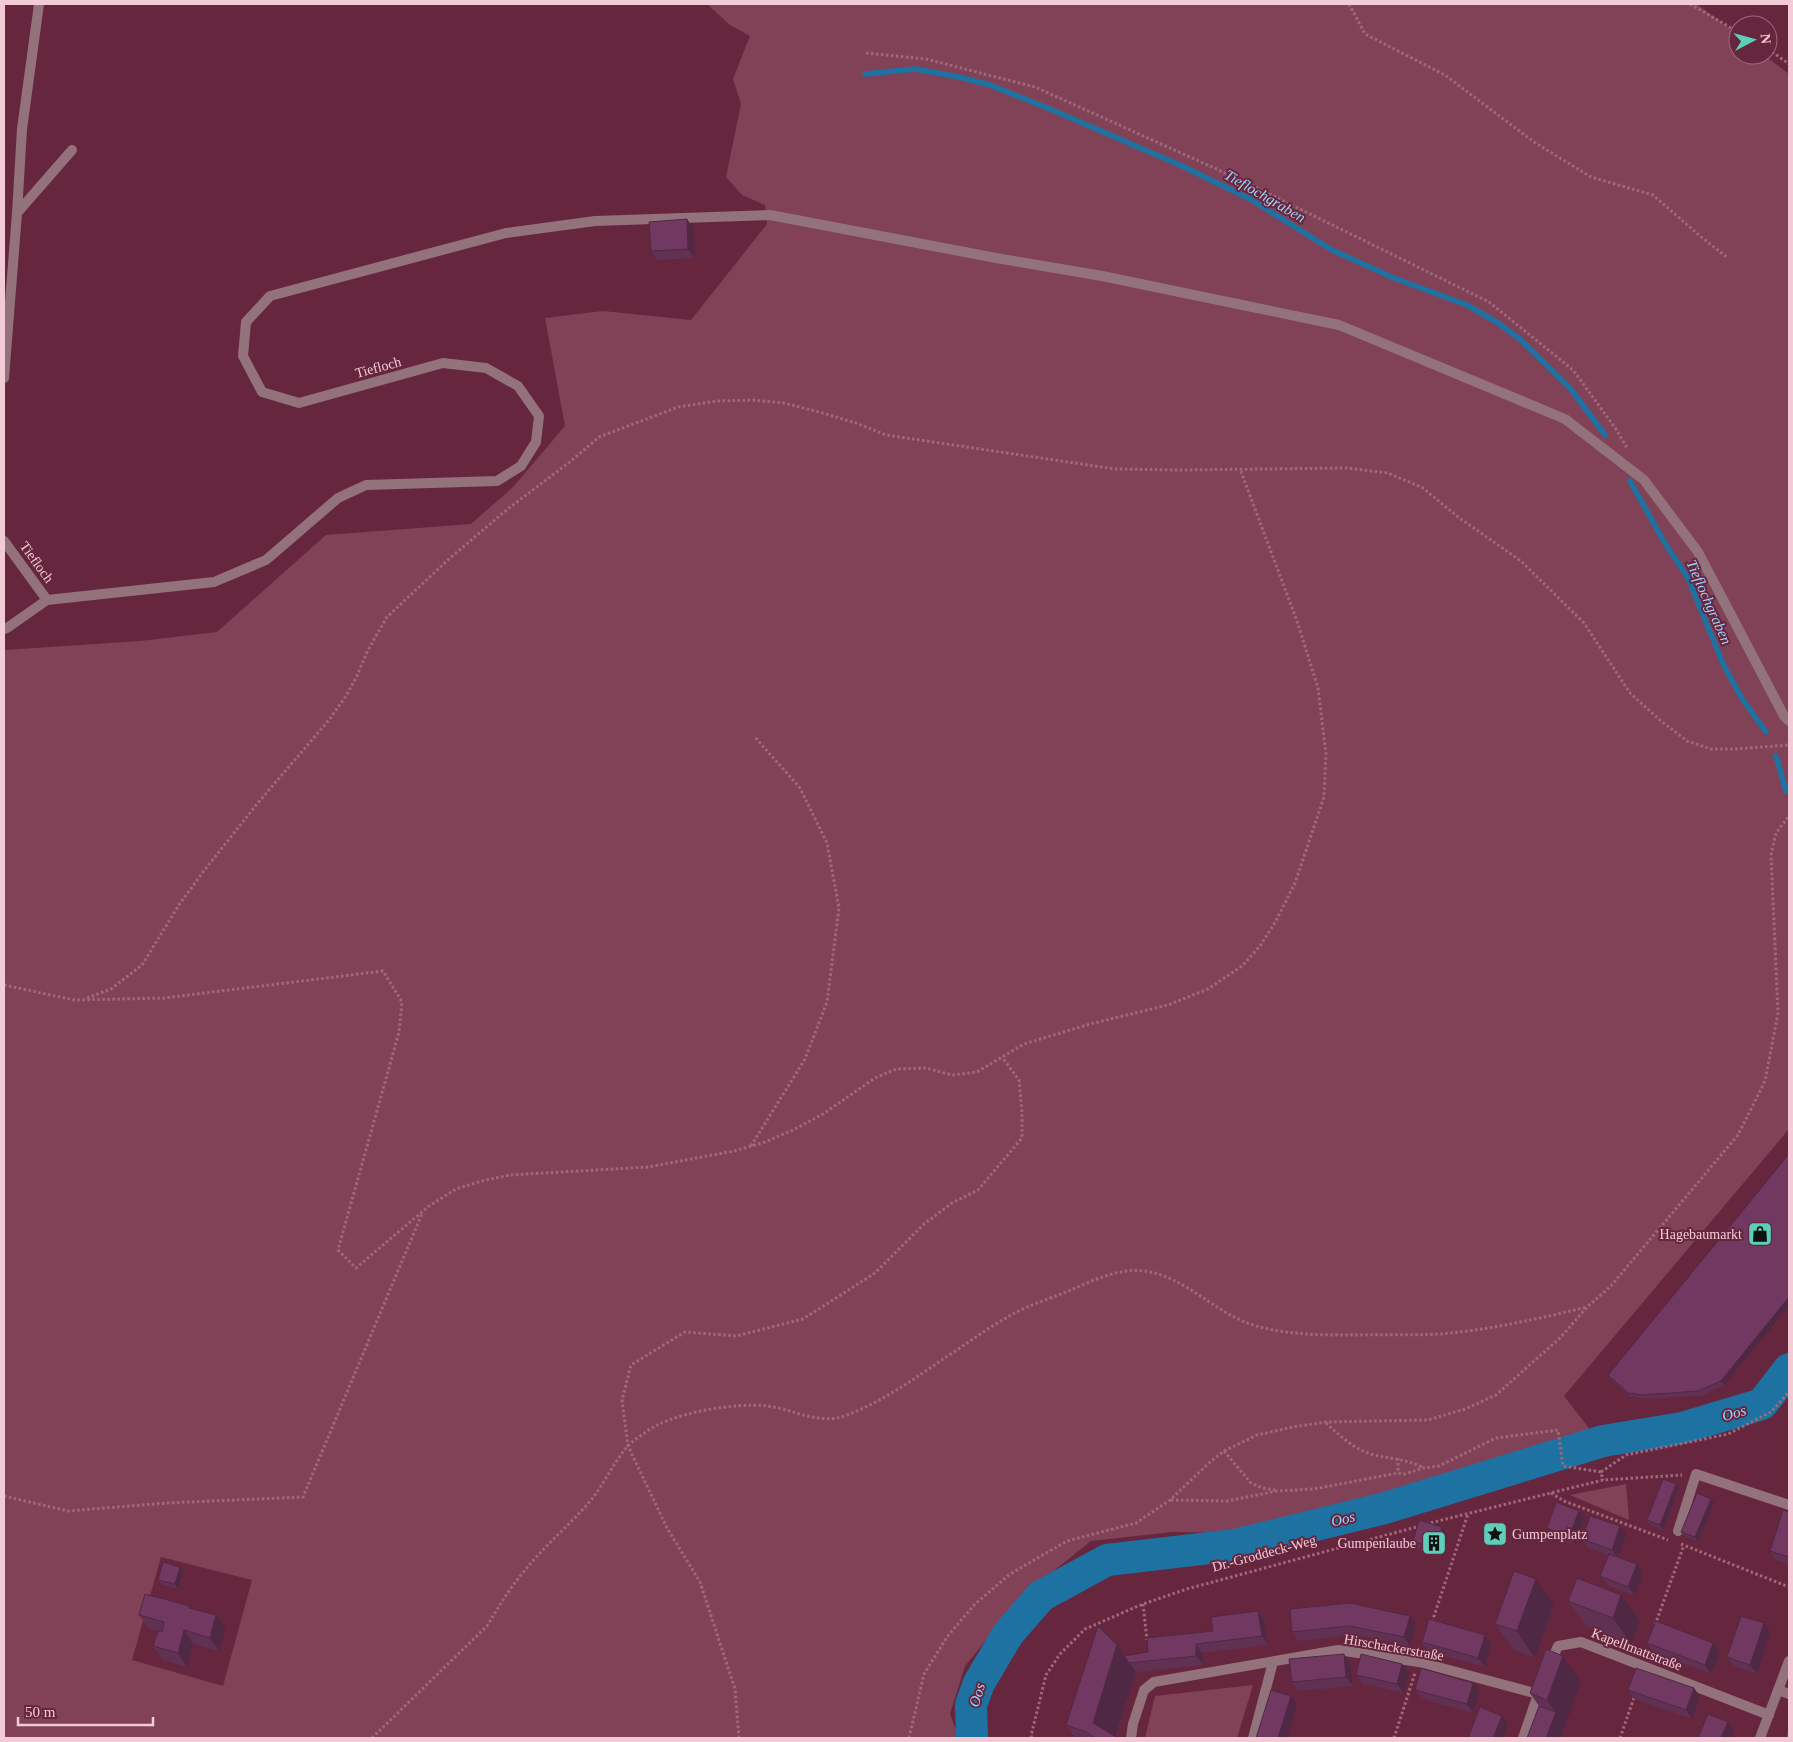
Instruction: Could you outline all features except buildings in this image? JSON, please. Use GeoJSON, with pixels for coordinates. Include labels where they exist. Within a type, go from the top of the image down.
{"type":"FeatureCollection","features":[{"type":"Feature","properties":{"kind":"street"},"geometry":{"type":"LineString","coordinates":[[4,378],[22,130],[39,4]]}},
{"type":"Feature","properties":{"kind":"street"},"geometry":{"type":"LineString","coordinates":[[17,213],[72,150]]}},
{"type":"Feature","properties":{"kind":"street","name":"Tiefloch"},"geometry":{"type":"LineString","coordinates":[[4,629],[47,600],[214,582],[266,560],[338,498],[366,485],[497,481],[521,466],[536,442],[539,416],[518,386],[486,368],[443,363],[299,403],[262,392],[243,356],[246,322],[270,296],[506,233],[595,220],[770,215],[1102,276],[1339,325],[1565,419],[1644,480],[1698,552],[1784,716],[1789,721]]}},
{"type":"Feature","properties":{"kind":"street","name":"Tiefloch"},"geometry":{"type":"LineString","coordinates":[[4,541],[47,600]]}},
{"type":"Feature","properties":{"kind":"street"},"geometry":{"type":"LineString","coordinates":[[1678,1531],[1696,1474],[1789,1505]]}},
{"type":"Feature","properties":{"kind":"street","name":"Kapellmattstraße"},"geometry":{"type":"LineString","coordinates":[[1523,1738],[1538,1694],[1558,1646],[1581,1642],[1769,1715]]}},
{"type":"Feature","properties":{"kind":"street","name":"Hirschackerstraße"},"geometry":{"type":"LineString","coordinates":[[1131,1738],[1133,1724],[1144,1690],[1154,1682],[1338,1650],[1419,1662],[1538,1694]]}},
{"type":"Feature","properties":{"kind":"street"},"geometry":{"type":"LineString","coordinates":[[1760,1738],[1789,1661]]}},
{"type":"Feature","properties":{"kind":"street"},"geometry":{"type":"LineString","coordinates":[[1252,1738],[1272,1662]]}},
{"type":"Feature","properties":{"kind":"street"},"geometry":{"type":"LineString","coordinates":[[1778,1690],[1789,1694]]}},
{"type":"Feature","properties":{"kind":"path"},"geometry":{"type":"LineString","coordinates":[[1349,4],[1365,34],[1444,76],[1534,142],[1591,176],[1652,195],[1728,258]]}},
{"type":"Feature","properties":{"kind":"path"},"geometry":{"type":"LineString","coordinates":[[1690,4],[1728,26]]}},
{"type":"Feature","properties":{"kind":"path"},"geometry":{"type":"LineString","coordinates":[[866,53],[926,59],[1035,86],[1243,181],[1489,302],[1573,370],[1616,429],[1630,454]]}},
{"type":"Feature","properties":{"kind":"path"},"geometry":{"type":"LineString","coordinates":[[1778,56],[1789,64]]}},
{"type":"Feature","properties":{"kind":"path"},"geometry":{"type":"LineString","coordinates":[[74,1000],[88,998],[111,989],[142,965],[179,905],[203,872],[257,804],[329,720],[346,696],[368,650],[387,617],[418,586],[487,527],[599,437],[678,408],[717,401],[753,400],[784,403],[856,423],[886,435],[1115,469],[1347,468],[1388,473],[1423,488],[1458,517],[1521,561],[1584,622],[1630,692],[1662,722],[1687,741],[1711,749],[1742,749],[1789,745]]}},
{"type":"Feature","properties":{"kind":"path"},"geometry":{"type":"LineString","coordinates":[[4,985],[74,1000],[164,998],[383,971],[402,1002],[399,1032],[338,1250],[356,1268],[429,1206],[456,1189],[510,1175],[648,1167],[734,1151],[793,1130],[823,1114],[875,1078],[896,1069],[926,1068],[952,1075],[977,1072],[1024,1044],[1099,1021],[1168,1005],[1208,989],[1242,966],[1260,946],[1276,921],[1295,883],[1324,797],[1326,754],[1318,688],[1285,588],[1240,469]]}},
{"type":"Feature","properties":{"kind":"path"},"geometry":{"type":"LineString","coordinates":[[751,1146],[805,1059],[827,1002],[839,908],[827,844],[800,788],[754,736]]}},
{"type":"Feature","properties":{"kind":"path"},"geometry":{"type":"LineString","coordinates":[[909,1738],[924,1674],[947,1637],[975,1604],[1010,1574],[1067,1541],[1136,1523],[1170,1500],[1224,1451],[1257,1435],[1326,1422],[1428,1420],[1496,1395],[1522,1374],[1610,1287],[1738,1135],[1765,1082],[1778,1013],[1771,855],[1776,833],[1789,816]]}},
{"type":"Feature","properties":{"kind":"path"},"geometry":{"type":"LineString","coordinates":[[739,1738],[735,1688],[700,1582],[667,1528],[628,1446],[622,1400],[631,1365],[685,1332],[736,1336],[803,1319],[875,1273],[924,1224],[952,1203],[978,1190],[1022,1138],[1019,1080],[1002,1057]]}},
{"type":"Feature","properties":{"kind":"path"},"geometry":{"type":"LineString","coordinates":[[4,1496],[68,1511],[167,1503],[303,1497],[421,1216],[429,1206]]}},
{"type":"Feature","properties":{"kind":"path"},"geometry":{"type":"LineString","coordinates":[[372,1738],[487,1626],[525,1569],[570,1525],[594,1496],[628,1446],[647,1430],[665,1422],[696,1412],[744,1404],[767,1406],[821,1419],[842,1418],[902,1388],[959,1348],[1015,1313],[1100,1278],[1120,1272],[1144,1271],[1165,1277],[1187,1288],[1217,1308],[1249,1323],[1286,1333],[1331,1335],[1449,1333],[1531,1321],[1588,1307]]}},
{"type":"Feature","properties":{"kind":"path"},"geometry":{"type":"LineString","coordinates":[[1170,1500],[1227,1501],[1277,1491],[1314,1489],[1398,1473],[1405,1474],[1423,1468],[1439,1466],[1496,1438],[1558,1430],[1563,1466],[1601,1472],[1626,1456],[1728,1434],[1771,1412],[1789,1392]]}},
{"type":"Feature","properties":{"kind":"path"},"geometry":{"type":"LineString","coordinates":[[1326,1422],[1346,1441],[1357,1448],[1373,1455],[1409,1461],[1423,1468]]}},
{"type":"Feature","properties":{"kind":"path"},"geometry":{"type":"LineString","coordinates":[[1224,1451],[1251,1483],[1262,1488],[1277,1491]]}},
{"type":"Feature","properties":{"kind":"path"},"geometry":{"type":"LineString","coordinates":[[1398,1458],[1398,1473]]}},
{"type":"Feature","properties":{"kind":"path"},"geometry":{"type":"LineString","coordinates":[[1601,1472],[1603,1480]]}},
{"type":"Feature","properties":{"kind":"path","name":"Dr.-Groddeck-Weg"},"geometry":{"type":"LineString","coordinates":[[1032,1738],[1046,1675],[1060,1654],[1085,1630],[1143,1604],[1187,1589],[1386,1534],[1603,1480],[1696,1474]]}},
{"type":"Feature","properties":{"kind":"path"},"geometry":{"type":"LineString","coordinates":[[1431,1625],[1468,1514]]}},
{"type":"Feature","properties":{"kind":"path"},"geometry":{"type":"LineString","coordinates":[[1652,1633],[1684,1545]]}},
{"type":"Feature","properties":{"kind":"path"},"geometry":{"type":"LineString","coordinates":[[1143,1604],[1148,1642]]}},
{"type":"Feature","properties":{"kind":"path"},"geometry":{"type":"LineString","coordinates":[[1394,1738],[1419,1662]]}},
{"type":"Feature","properties":{"kind":"path"},"geometry":{"type":"LineString","coordinates":[[1620,1738],[1635,1693]]}},
{"type":"Feature","properties":{"kind":"shaded area"},"geometry":{"type":"Polygon","coordinates":[[[707,4],[1697,4],[1728,27],[1728,65],[1777,65],[1789,74],[1789,1129],[1564,1396],[1595,1436],[1337,1515],[1238,1533],[1172,1532],[1091,1541],[1021,1597],[965,1666],[950,1714],[959,1738],[4,1738],[4,650],[140,641],[217,632],[326,535],[471,524],[513,487],[565,426],[545,318],[603,311],[691,320],[767,224],[765,205],[742,195],[726,177],[741,104],[733,79],[750,36],[730,25],[707,4]],[[161,1557],[132,1660],[223,1686],[252,1580],[161,1557]]]}},
{"type":"Feature","properties":{"kind":"shaded area"},"geometry":{"type":"Polygon","coordinates":[[[1626,1484],[1629,1520],[1570,1495],[1626,1484]]]}},
{"type":"Feature","properties":{"kind":"shaded area"},"geometry":{"type":"Polygon","coordinates":[[[1253,1685],[1237,1738],[1145,1738],[1155,1696],[1253,1685]]]}},
{"type":"Feature","properties":{"kind":"waterway","name":"Tieflochgraben"},"geometry":{"type":"LineString","coordinates":[[865,74],[915,69],[990,85],[1182,166],[1250,199],[1332,250],[1394,278],[1467,305],[1498,323],[1521,340],[1570,388],[1605,435]]}},
{"type":"Feature","properties":{"kind":"waterway","name":"Tieflochgraben"},"geometry":{"type":"LineString","coordinates":[[1630,481],[1666,545],[1688,578],[1724,666],[1743,700],[1766,732]]}},
{"type":"Feature","properties":{"kind":"waterway","name":"Tieflochgraben"},"geometry":{"type":"LineString","coordinates":[[1776,756],[1786,791]]}},
{"type":"Feature","properties":{"kind":"waterway","name":"Oos"},"geometry":{"type":"LineString","coordinates":[[972,1738],[971,1705],[979,1683],[1008,1634],[1041,1596],[1107,1560],[1235,1545],[1385,1508],[1603,1441],[1682,1428],[1762,1404],[1789,1369]]}},
{"type":"Feature","properties":{"kind":"place","name":"Hagebaumarkt"},"geometry":{"type":"Point","coordinates":[1760,1234]}},
{"type":"Feature","properties":{"kind":"place","name":"Gumpenplatz"},"geometry":{"type":"Point","coordinates":[1495,1534]}},
{"type":"Feature","properties":{"kind":"place","name":"Gumpenlaube"},"geometry":{"type":"Point","coordinates":[1434,1543]}}]}
